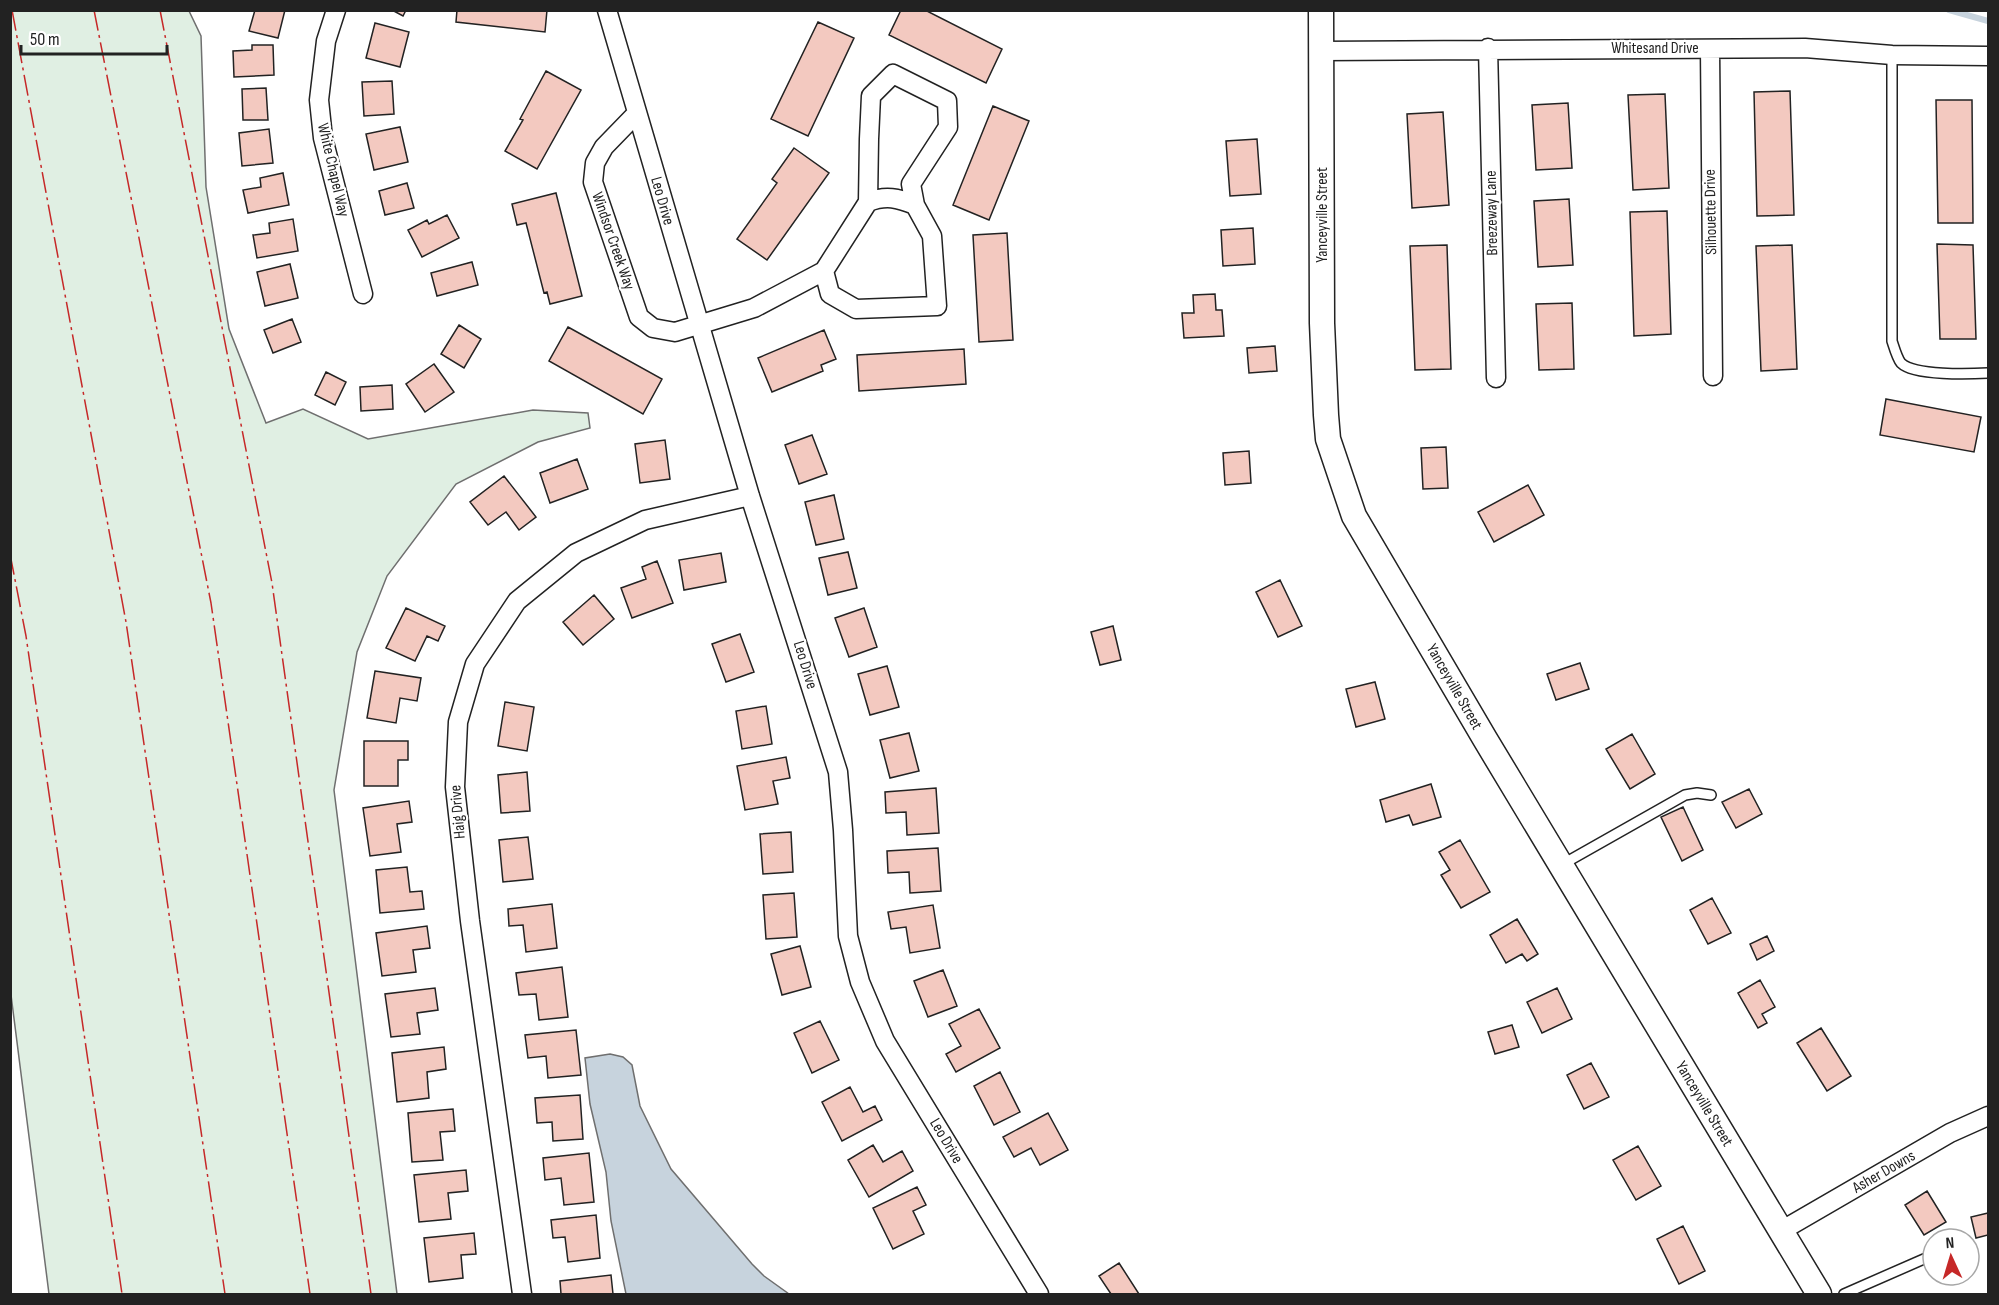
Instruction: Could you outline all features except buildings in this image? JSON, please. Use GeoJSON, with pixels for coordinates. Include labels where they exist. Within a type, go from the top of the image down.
{"type":"FeatureCollection","features":[{"type":"Feature","properties":{"kind":"main road","name":"Yanceyville Street"},"geometry":{"type":"LineString","coordinates":[[1321,10],[1322,323],[1328,439],[1354,516],[1819,1294]]}},
{"type":"Feature","properties":{"kind":"street","name":"White Chapel Way"},"geometry":{"type":"LineString","coordinates":[[336,10],[326,41],[319,100],[323,138],[363,294]]}},
{"type":"Feature","properties":{"kind":"street","name":"Leo Drive"},"geometry":{"type":"LineString","coordinates":[[607,10],[750,496],[838,772],[848,936],[860,982],[885,1041],[1039,1294]]}},
{"type":"Feature","properties":{"kind":"street","name":"Whitesand Drive"},"geometry":{"type":"LineString","coordinates":[[1321,51],[1488,48],[1804,48],[1892,55],[1989,56]]}},
{"type":"Feature","properties":{"kind":"street","name":"Breezeway Lane"},"geometry":{"type":"LineString","coordinates":[[1488,48],[1496,378]]}},
{"type":"Feature","properties":{"kind":"street","name":"Silhouette Drive"},"geometry":{"type":"LineString","coordinates":[[1710,49],[1713,376]]}},
{"type":"Feature","properties":{"kind":"street"},"geometry":{"type":"LineString","coordinates":[[893,74],[947,101],[948,127],[911,184],[915,205],[932,236],[937,306],[856,309],[830,294],[824,271],[868,202],[868,139],[872,96],[893,74]]}},
{"type":"Feature","properties":{"kind":"street","name":"Windsor Creek Way"},"geometry":{"type":"LineString","coordinates":[[637,113],[604,147],[595,163],[593,182],[639,317],[653,328],[675,332],[754,308],[824,271]]}},
{"type":"Feature","properties":{"kind":"street"},"geometry":{"type":"LineString","coordinates":[[868,202],[881,197],[889,197],[915,205]]}},
{"type":"Feature","properties":{"kind":"street","name":"Haig Drive"},"geometry":{"type":"LineString","coordinates":[[522,1294],[467,899],[455,787],[458,722],[476,664],[517,601],[576,552],[645,520],[750,496]]}},
{"type":"Feature","properties":{"kind":"street","name":"Asher Downs"},"geometry":{"type":"LineString","coordinates":[[1781,1232],[1950,1133],[1989,1116]]}},
{"type":"Feature","properties":{"kind":"lane"},"geometry":{"type":"LineString","coordinates":[[1892,55],[1892,341],[1901,363],[1917,371],[1989,373]]}},
{"type":"Feature","properties":{"kind":"lane"},"geometry":{"type":"LineString","coordinates":[[1561,865],[1685,795],[1697,793],[1711,795]]}},
{"type":"Feature","properties":{"kind":"lane"},"geometry":{"type":"LineString","coordinates":[[1844,1294],[1921,1260]]}},
{"type":"Feature","properties":{"kind":"green space"},"geometry":{"type":"Polygon","coordinates":[[[10,11],[189,11],[201,36],[206,187],[229,329],[266,423],[303,409],[368,439],[533,410],[588,413],[590,428],[538,442],[456,484],[387,576],[357,652],[334,790],[397,1294],[49,1294],[10,987],[10,11]]]}},
{"type":"Feature","properties":{"kind":"shaded area"},"geometry":{"type":"Polygon","coordinates":[[[610,1054],[623,1057],[632,1065],[640,1106],[671,1169],[752,1264],[789,1294],[626,1294],[611,1221],[606,1172],[590,1104],[585,1058],[610,1054]]]}},
{"type":"Feature","properties":{"kind":"waterway"},"geometry":{"type":"LineString","coordinates":[[1949,10],[1988,21]]}},
{"type":"Feature","properties":{"kind":"power"},"geometry":{"type":"LineString","coordinates":[[12,10],[126,622],[225,1294]]}},
{"type":"Feature","properties":{"kind":"power"},"geometry":{"type":"LineString","coordinates":[[94,10],[211,603],[310,1294]]}},
{"type":"Feature","properties":{"kind":"power"},"geometry":{"type":"LineString","coordinates":[[160,10],[272,583],[371,1294]]}},
{"type":"Feature","properties":{"kind":"power"},"geometry":{"type":"LineString","coordinates":[[10,554],[26,636],[122,1294]]}}]}
